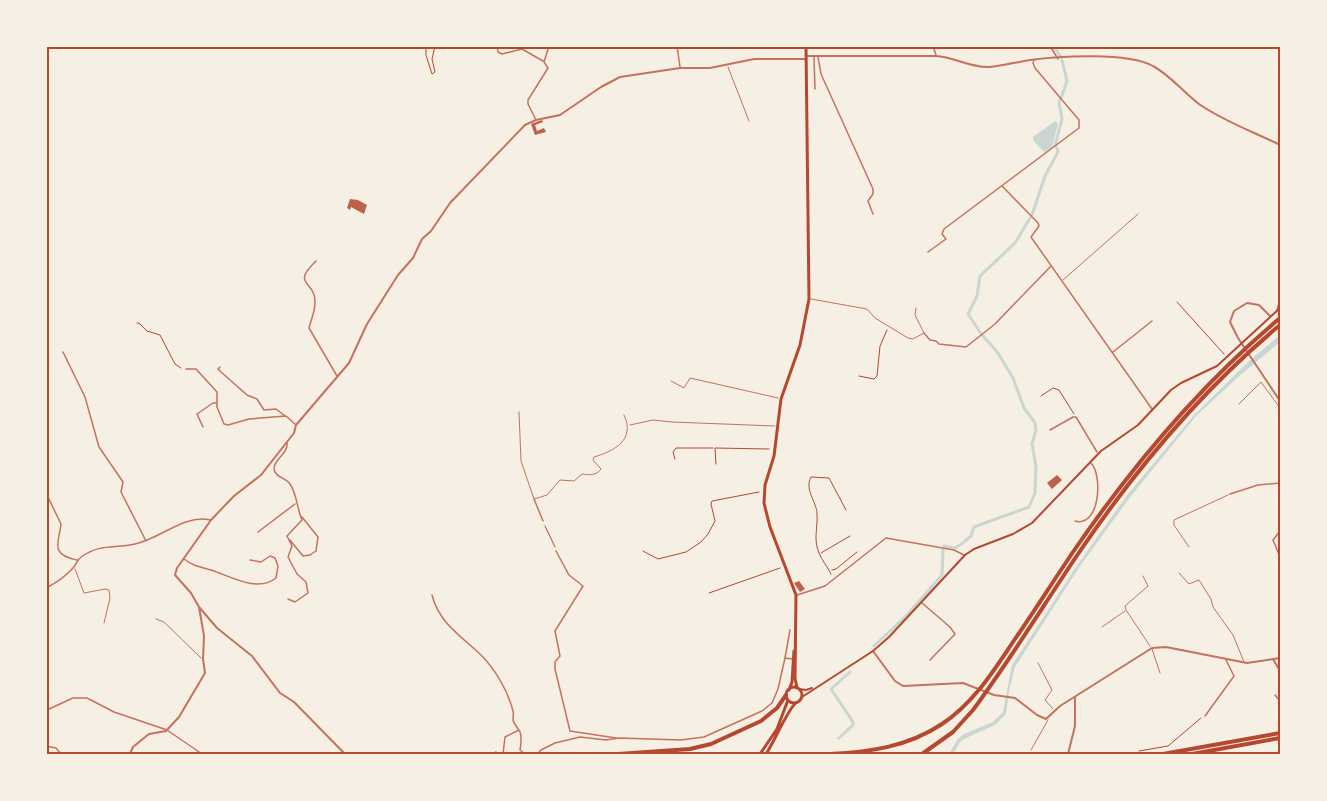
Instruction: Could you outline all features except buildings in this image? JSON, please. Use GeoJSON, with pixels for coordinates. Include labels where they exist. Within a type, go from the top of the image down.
{"type":"FeatureCollection","features":[{"type":"Feature","properties":{"kind":"highway"},"geometry":{"type":"LineString","coordinates":[[830,754],[867,752],[904,743],[942,724],[971,699],[989,678],[1074,550],[1120,487],[1194,400],[1281,318]]}},
{"type":"Feature","properties":{"kind":"highway"},"geometry":{"type":"LineString","coordinates":[[924,754],[952,732],[973,710],[1123,490],[1198,403],[1281,325]]}},
{"type":"Feature","properties":{"kind":"highway"},"geometry":{"type":"LineString","coordinates":[[618,754],[690,749],[711,744],[771,715],[787,698]]}},
{"type":"Feature","properties":{"kind":"highway"},"geometry":{"type":"LineString","coordinates":[[1163,754],[1281,736]]}},
{"type":"Feature","properties":{"kind":"highway"},"geometry":{"type":"LineString","coordinates":[[1192,754],[1281,736]]}},
{"type":"Feature","properties":{"kind":"main road"},"geometry":{"type":"LineString","coordinates":[[802,697],[795,681],[796,595],[764,508],[764,491],[775,449],[782,399],[800,345],[809,299],[806,46]]}},
{"type":"Feature","properties":{"kind":"main road"},"geometry":{"type":"LineString","coordinates":[[789,690],[806,690],[817,685],[873,651],[897,630],[965,555],[1032,523],[1098,454],[1138,425],[1175,387],[1203,374],[1227,357],[1281,308]]}},
{"type":"Feature","properties":{"kind":"main road"},"geometry":{"type":"LineString","coordinates":[[760,754],[777,729],[792,682],[796,632]]}},
{"type":"Feature","properties":{"kind":"main road"},"geometry":{"type":"LineString","coordinates":[[766,754],[778,735],[790,708],[817,685]]}},
{"type":"Feature","properties":{"kind":"main road"},"geometry":{"type":"LineString","coordinates":[[787,698],[796,703]]}},
{"type":"Feature","properties":{"kind":"street"},"geometry":{"type":"LineString","coordinates":[[497,46],[498,52],[502,54],[522,48],[544,62],[548,68],[528,100],[536,120]]}},
{"type":"Feature","properties":{"kind":"street"},"geometry":{"type":"LineString","coordinates":[[544,62],[549,46]]}},
{"type":"Feature","properties":{"kind":"street"},"geometry":{"type":"LineString","coordinates":[[677,46],[680,68]]}},
{"type":"Feature","properties":{"kind":"street"},"geometry":{"type":"LineString","coordinates":[[933,46],[936,56]]}},
{"type":"Feature","properties":{"kind":"street"},"geometry":{"type":"LineString","coordinates":[[1050,46],[1058,59]]}},
{"type":"Feature","properties":{"kind":"street"},"geometry":{"type":"LineString","coordinates":[[815,89],[816,56]]}},
{"type":"Feature","properties":{"kind":"street"},"geometry":{"type":"LineString","coordinates":[[816,56],[821,74],[873,189],[873,194],[868,201],[873,214]]}},
{"type":"Feature","properties":{"kind":"street"},"geometry":{"type":"LineString","coordinates":[[345,754],[294,702],[280,693],[252,656],[217,628],[175,575],[211,520],[234,496],[261,475],[294,433],[296,426],[349,363],[367,324],[383,298],[413,258],[422,239],[431,231],[450,203],[525,125],[560,115],[612,80],[680,68],[710,68],[754,59],[816,56],[936,56],[981,66],[1103,56],[1153,66],[1199,104],[1215,114],[1281,145]]}},
{"type":"Feature","properties":{"kind":"street"},"geometry":{"type":"LineString","coordinates":[[928,252],[944,242],[946,239],[942,234],[944,229],[1080,128],[1079,120],[1035,68],[1034,60]]}},
{"type":"Feature","properties":{"kind":"street"},"geometry":{"type":"LineString","coordinates":[[1002,186],[1038,223],[1039,226],[1031,237],[1153,410]]}},
{"type":"Feature","properties":{"kind":"street"},"geometry":{"type":"LineString","coordinates":[[316,261],[303,278],[314,295],[315,302],[309,327],[338,377]]}},
{"type":"Feature","properties":{"kind":"street"},"geometry":{"type":"LineString","coordinates":[[924,333],[930,340],[936,340],[939,344],[966,347],[995,324],[1051,266]]}},
{"type":"Feature","properties":{"kind":"street"},"geometry":{"type":"LineString","coordinates":[[1277,311],[1281,300]]}},
{"type":"Feature","properties":{"kind":"street"},"geometry":{"type":"LineString","coordinates":[[1270,316],[1256,304],[1247,303],[1234,311],[1231,326],[1281,401]]}},
{"type":"Feature","properties":{"kind":"street"},"geometry":{"type":"LineString","coordinates":[[1113,352],[1152,321]]}},
{"type":"Feature","properties":{"kind":"street"},"geometry":{"type":"LineString","coordinates":[[63,352],[85,397],[99,447],[123,482],[121,492],[146,541]]}},
{"type":"Feature","properties":{"kind":"street"},"geometry":{"type":"LineString","coordinates":[[219,367],[218,369],[246,395],[259,401],[264,410],[276,409],[289,417],[296,426]]}},
{"type":"Feature","properties":{"kind":"street"},"geometry":{"type":"LineString","coordinates":[[186,369],[198,371],[217,392],[217,403],[222,420],[226,424],[249,419],[285,416]]}},
{"type":"Feature","properties":{"kind":"street"},"geometry":{"type":"LineString","coordinates":[[203,427],[196,415],[213,403],[217,403]]}},
{"type":"Feature","properties":{"kind":"street"},"geometry":{"type":"LineString","coordinates":[[1050,430],[1076,417],[1098,454]]}},
{"type":"Feature","properties":{"kind":"street"},"geometry":{"type":"LineString","coordinates":[[286,442],[287,449],[275,464],[274,469],[291,486],[300,516],[301,521],[287,536],[292,546],[288,556],[297,574],[309,587],[308,593],[294,602],[288,599]]}},
{"type":"Feature","properties":{"kind":"street"},"geometry":{"type":"LineString","coordinates":[[1075,521],[1085,521],[1097,503],[1097,472],[1090,462]]}},
{"type":"Feature","properties":{"kind":"street"},"geometry":{"type":"LineString","coordinates":[[1230,494],[1258,485],[1281,483]]}},
{"type":"Feature","properties":{"kind":"street"},"geometry":{"type":"LineString","coordinates":[[46,493],[62,524],[56,541],[57,547],[65,556],[78,560]]}},
{"type":"Feature","properties":{"kind":"street"},"geometry":{"type":"LineString","coordinates":[[534,499],[543,521]]}},
{"type":"Feature","properties":{"kind":"street"},"geometry":{"type":"LineString","coordinates":[[258,531],[296,503]]}},
{"type":"Feature","properties":{"kind":"street"},"geometry":{"type":"LineString","coordinates":[[290,540],[303,556],[316,551],[318,536],[300,516]]}},
{"type":"Feature","properties":{"kind":"street"},"geometry":{"type":"LineString","coordinates":[[46,588],[92,551],[110,545],[124,546],[146,541],[189,521],[211,520]]}},
{"type":"Feature","properties":{"kind":"street"},"geometry":{"type":"LineString","coordinates":[[1281,531],[1273,540],[1281,556]]}},
{"type":"Feature","properties":{"kind":"street"},"geometry":{"type":"LineString","coordinates":[[796,595],[825,586],[886,538],[954,550],[965,555]]}},
{"type":"Feature","properties":{"kind":"street"},"geometry":{"type":"LineString","coordinates":[[556,551],[569,575],[582,586],[555,631],[560,656],[555,663],[555,669],[570,731],[601,737],[681,740],[704,737],[762,711],[772,703],[778,689],[790,630]]}},
{"type":"Feature","properties":{"kind":"street"},"geometry":{"type":"LineString","coordinates":[[184,558],[194,567],[251,584],[268,583],[276,578],[278,566],[275,558],[270,556],[261,562],[250,560]]}},
{"type":"Feature","properties":{"kind":"street"},"geometry":{"type":"LineString","coordinates":[[432,595],[436,609],[446,623],[480,655],[498,677],[513,711],[513,721],[522,736],[520,754]]}},
{"type":"Feature","properties":{"kind":"street"},"geometry":{"type":"LineString","coordinates":[[922,603],[955,634],[930,660]]}},
{"type":"Feature","properties":{"kind":"street"},"geometry":{"type":"LineString","coordinates":[[130,754],[133,747],[149,734],[167,730],[178,717],[205,673],[204,636],[199,607]]}},
{"type":"Feature","properties":{"kind":"street"},"geometry":{"type":"LineString","coordinates":[[873,651],[894,681],[903,686],[963,682],[988,693],[1010,696],[1041,718],[1048,718],[1055,710],[1152,648],[1166,647],[1244,662],[1281,658]]}},
{"type":"Feature","properties":{"kind":"street"},"geometry":{"type":"LineString","coordinates":[[785,658],[793,659]]}},
{"type":"Feature","properties":{"kind":"street"},"geometry":{"type":"LineString","coordinates":[[1204,716],[1234,676],[1226,659]]}},
{"type":"Feature","properties":{"kind":"street"},"geometry":{"type":"LineString","coordinates":[[1273,659],[1281,671]]}},
{"type":"Feature","properties":{"kind":"street"},"geometry":{"type":"LineString","coordinates":[[1275,695],[1281,701]]}},
{"type":"Feature","properties":{"kind":"street"},"geometry":{"type":"LineString","coordinates":[[46,713],[49,709],[80,697],[114,712],[167,730],[202,754]]}},
{"type":"Feature","properties":{"kind":"street"},"geometry":{"type":"LineString","coordinates":[[1068,754],[1075,726],[1075,697]]}},
{"type":"Feature","properties":{"kind":"street"},"geometry":{"type":"LineString","coordinates":[[503,754],[505,737],[519,730]]}},
{"type":"Feature","properties":{"kind":"street"},"geometry":{"type":"LineString","coordinates":[[537,754],[555,743],[580,737],[606,740],[619,738]]}},
{"type":"Feature","properties":{"kind":"street"},"geometry":{"type":"LineString","coordinates":[[46,746],[56,748],[61,754]]}},
{"type":"Feature","properties":{"kind":"street"},"geometry":{"type":"LineString","coordinates":[[520,750],[525,754]]}},
{"type":"Feature","properties":{"kind":"street"},"geometry":{"type":"LineString","coordinates":[[492,754],[496,752],[498,754]]}},
{"type":"Feature","properties":{"kind":"lane"},"geometry":{"type":"LineString","coordinates":[[727,65],[749,121]]}},
{"type":"Feature","properties":{"kind":"lane"},"geometry":{"type":"LineString","coordinates":[[1062,281],[1138,214]]}},
{"type":"Feature","properties":{"kind":"lane"},"geometry":{"type":"LineString","coordinates":[[809,299],[867,309],[908,339],[924,333],[915,315],[916,308]]}},
{"type":"Feature","properties":{"kind":"lane"},"geometry":{"type":"LineString","coordinates":[[670,381],[684,388],[690,378],[782,399]]}},
{"type":"Feature","properties":{"kind":"lane"},"geometry":{"type":"LineString","coordinates":[[1239,404],[1261,382],[1281,408]]}},
{"type":"Feature","properties":{"kind":"lane"},"geometry":{"type":"LineString","coordinates":[[519,412],[520,461],[534,499],[547,495],[560,480],[574,481],[582,474],[591,475],[598,472],[601,469],[593,460],[594,457],[611,451],[621,443],[628,431],[624,415]]}},
{"type":"Feature","properties":{"kind":"lane"},"geometry":{"type":"LineString","coordinates":[[628,426],[653,420],[778,427]]}},
{"type":"Feature","properties":{"kind":"lane"},"geometry":{"type":"LineString","coordinates":[[1189,547],[1174,525],[1174,520],[1230,494]]}},
{"type":"Feature","properties":{"kind":"lane"},"geometry":{"type":"LineString","coordinates":[[74,567],[84,593],[109,590],[110,598],[104,623]]}},
{"type":"Feature","properties":{"kind":"lane"},"geometry":{"type":"LineString","coordinates":[[1179,573],[1189,584],[1199,580],[1202,583],[1211,598],[1213,608],[1233,635],[1244,662]]}},
{"type":"Feature","properties":{"kind":"lane"},"geometry":{"type":"LineString","coordinates":[[1143,576],[1148,586],[1125,606],[1152,648],[1160,673]]}},
{"type":"Feature","properties":{"kind":"lane"},"geometry":{"type":"LineString","coordinates":[[1102,627],[1126,610]]}},
{"type":"Feature","properties":{"kind":"lane"},"geometry":{"type":"LineString","coordinates":[[156,619],[165,622],[192,652],[203,659]]}},
{"type":"Feature","properties":{"kind":"lane"},"geometry":{"type":"LineString","coordinates":[[1038,663],[1052,690],[1045,700],[1055,710]]}},
{"type":"Feature","properties":{"kind":"lane"},"geometry":{"type":"LineString","coordinates":[[1031,750],[1048,718]]}},
{"type":"Feature","properties":{"kind":"path"},"geometry":{"type":"LineString","coordinates":[[426,46],[429,71],[432,74],[435,72],[432,59],[435,46]]}},
{"type":"Feature","properties":{"kind":"path"},"geometry":{"type":"LineString","coordinates":[[1177,302],[1227,357]]}},
{"type":"Feature","properties":{"kind":"path"},"geometry":{"type":"LineString","coordinates":[[137,323],[147,331],[160,336],[175,364],[186,369]]}},
{"type":"Feature","properties":{"kind":"path"},"geometry":{"type":"LineString","coordinates":[[859,376],[874,379],[877,376],[880,346],[889,327]]}},
{"type":"Feature","properties":{"kind":"path"},"geometry":{"type":"LineString","coordinates":[[1041,396],[1053,388],[1059,390],[1076,417]]}},
{"type":"Feature","properties":{"kind":"path"},"geometry":{"type":"LineString","coordinates":[[715,447],[716,464]]}},
{"type":"Feature","properties":{"kind":"path"},"geometry":{"type":"LineString","coordinates":[[675,459],[673,452],[676,448],[775,449]]}},
{"type":"Feature","properties":{"kind":"path"},"geometry":{"type":"LineString","coordinates":[[833,579],[819,554],[815,530],[818,513],[809,488],[811,477],[829,478],[846,510]]}},
{"type":"Feature","properties":{"kind":"path"},"geometry":{"type":"LineString","coordinates":[[643,551],[658,559],[686,552],[705,538],[715,521],[712,501],[764,491]]}},
{"type":"Feature","properties":{"kind":"path"},"geometry":{"type":"LineString","coordinates":[[543,521],[556,551]]}},
{"type":"Feature","properties":{"kind":"path"},"geometry":{"type":"LineString","coordinates":[[819,554],[850,536]]}},
{"type":"Feature","properties":{"kind":"path"},"geometry":{"type":"LineString","coordinates":[[830,571],[836,569],[857,552]]}},
{"type":"Feature","properties":{"kind":"path"},"geometry":{"type":"LineString","coordinates":[[709,593],[785,566]]}},
{"type":"Feature","properties":{"kind":"path"},"geometry":{"type":"LineString","coordinates":[[1139,751],[1168,746],[1204,716]]}},
{"type":"Feature","properties":{"kind":"shaded area"},"geometry":{"type":"Polygon","coordinates":[[[1055,121],[1058,124],[1052,148],[1044,152],[1033,137],[1055,121]]]}},
{"type":"Feature","properties":{"kind":"shaded area"},"geometry":{"type":"Polygon","coordinates":[[[1280,335],[1280,342],[1196,416],[1131,496],[1080,566],[1015,667],[1006,714],[995,725],[960,742],[953,754],[949,754],[964,734],[993,722],[1003,712],[1012,665],[1078,564],[1128,494],[1194,415],[1249,361],[1280,335]]]}},
{"type":"Feature","properties":{"kind":"waterway"},"geometry":{"type":"LineString","coordinates":[[1053,46],[1061,57]]}},
{"type":"Feature","properties":{"kind":"waterway"},"geometry":{"type":"LineString","coordinates":[[1061,98],[1067,81],[1062,60]]}},
{"type":"Feature","properties":{"kind":"waterway"},"geometry":{"type":"LineString","coordinates":[[1055,146],[1062,119],[1060,100]]}},
{"type":"Feature","properties":{"kind":"waterway"},"geometry":{"type":"LineString","coordinates":[[1032,215],[1045,176],[1058,152],[1057,148]]}},
{"type":"Feature","properties":{"kind":"waterway"},"geometry":{"type":"LineString","coordinates":[[982,335],[968,314],[977,296],[980,276],[1015,243],[1030,218]]}},
{"type":"Feature","properties":{"kind":"waterway"},"geometry":{"type":"LineString","coordinates":[[983,336],[998,353],[1013,378],[1024,408],[1035,423],[1036,430],[1032,444],[1036,466],[1035,491]]}},
{"type":"Feature","properties":{"kind":"waterway"},"geometry":{"type":"LineString","coordinates":[[965,541],[971,536],[974,527],[1029,507],[1035,493]]}},
{"type":"Feature","properties":{"kind":"waterway"},"geometry":{"type":"LineString","coordinates":[[944,546],[955,548],[963,543]]}},
{"type":"Feature","properties":{"kind":"waterway"},"geometry":{"type":"LineString","coordinates":[[874,646],[906,616],[942,575],[943,550]]}},
{"type":"Feature","properties":{"kind":"waterway"},"geometry":{"type":"LineString","coordinates":[[839,738],[853,725],[853,722],[831,689],[850,672]]}}]}
